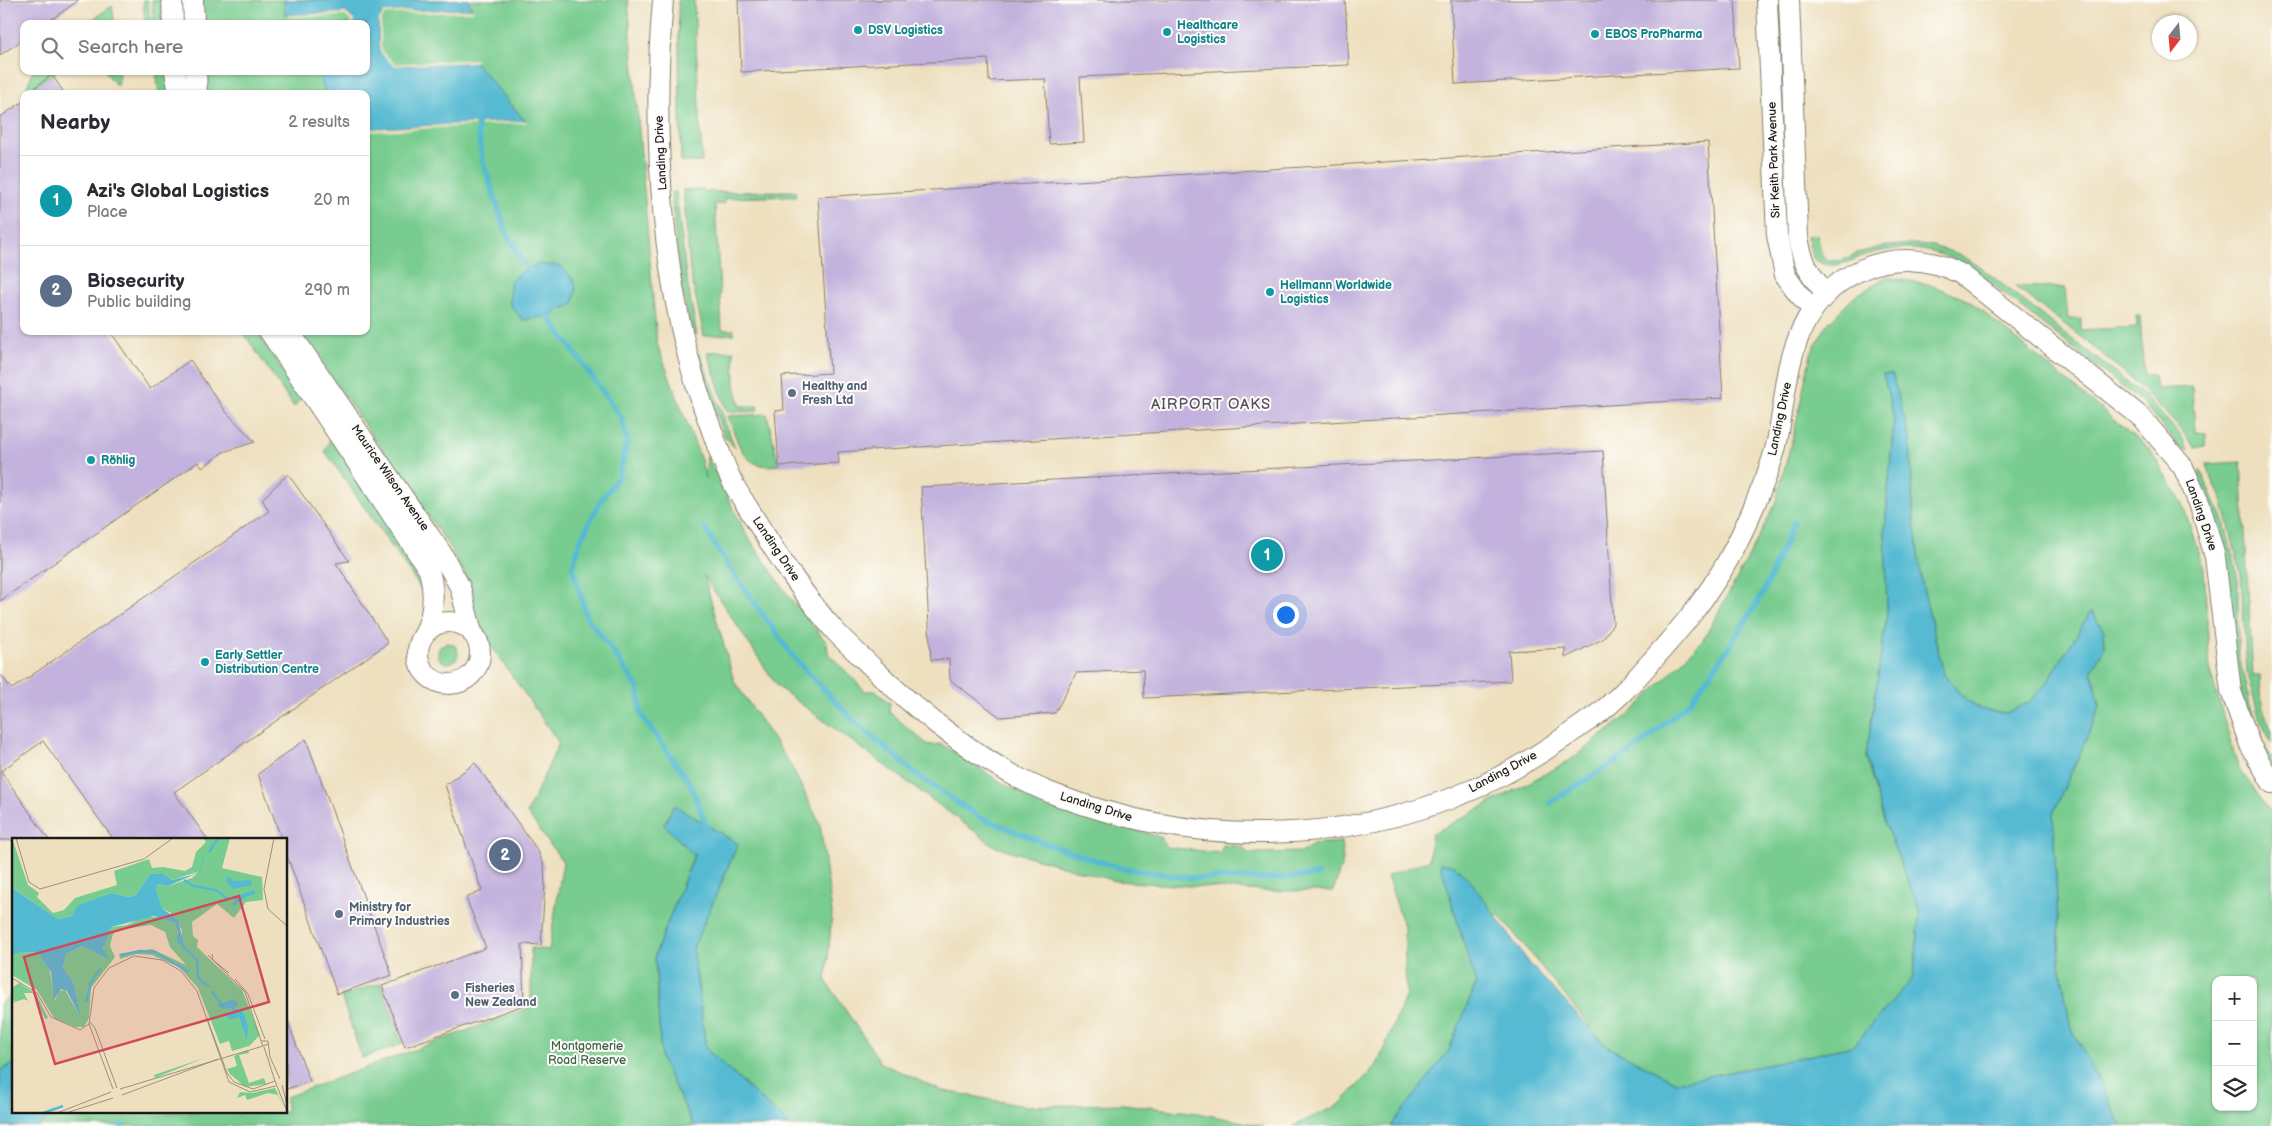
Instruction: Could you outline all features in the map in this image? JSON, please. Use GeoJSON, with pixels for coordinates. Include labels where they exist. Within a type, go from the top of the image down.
{"type":"FeatureCollection","features":[{"type":"Feature","properties":{"kind":"street"},"geometry":{"type":"LineString","coordinates":[[172,0],[173,20]]}},
{"type":"Feature","properties":{"kind":"street"},"geometry":{"type":"LineString","coordinates":[[193,0],[194,20]]}},
{"type":"Feature","properties":{"kind":"street","name":"Landing Drive"},"geometry":{"type":"LineString","coordinates":[[648,0],[660,37]]}},
{"type":"Feature","properties":{"kind":"street","name":"Landing Drive"},"geometry":{"type":"LineString","coordinates":[[662,0],[659,124],[665,232],[678,319],[696,390],[731,479],[777,555],[836,631],[930,719],[1007,772],[1050,792],[1142,821],[1193,830],[1265,834],[1324,831],[1370,823],[1425,808],[1476,788],[1527,761],[1601,712],[1630,685],[1681,629],[1727,561],[1774,452],[1796,342],[1813,310],[1826,293],[1860,268],[1875,264],[1914,261],[1946,266],[1962,274],[2141,417],[2183,467],[2200,505],[2215,557],[2221,622],[2231,691],[2250,745],[2272,783]]}},
{"type":"Feature","properties":{"kind":"street","name":"Sir Keith Park Avenue"},"geometry":{"type":"LineString","coordinates":[[1768,0],[1777,235],[1786,275],[1813,310]]}},
{"type":"Feature","properties":{"kind":"street","name":"Sir Keith Park Avenue"},"geometry":{"type":"LineString","coordinates":[[1789,0],[1798,237],[1803,262],[1814,280],[1826,293]]}},
{"type":"Feature","properties":{"kind":"street"},"geometry":{"type":"LineString","coordinates":[[176,75],[177,90]]}},
{"type":"Feature","properties":{"kind":"street"},"geometry":{"type":"LineString","coordinates":[[196,75],[198,90]]}},
{"type":"Feature","properties":{"kind":"street","name":"Maurice Wilson Avenue"},"geometry":{"type":"LineString","coordinates":[[272,335],[429,570],[432,582],[432,606],[419,649],[420,664],[433,679],[450,684],[468,678],[478,663],[479,645],[472,633],[460,587],[442,554],[292,335]]}},
{"type":"Feature","properties":{"kind":"street"},"geometry":{"type":"LineString","coordinates":[[424,635],[439,624],[448,622],[457,623],[472,633]]}},
{"type":"Feature","properties":{"kind":"green space"},"geometry":{"type":"Polygon","coordinates":[[[143,0],[148,0],[150,20],[145,20],[143,0]]]}},
{"type":"Feature","properties":{"kind":"green space"},"geometry":{"type":"Polygon","coordinates":[[[152,0],[164,0],[165,20],[153,20],[152,0]]]}},
{"type":"Feature","properties":{"kind":"green space","name":"Montgomerie Road Reserve"},"geometry":{"type":"Polygon","coordinates":[[[199,0],[628,0],[657,344],[701,460],[705,478],[707,456],[746,534],[790,598],[827,643],[828,653],[865,691],[875,691],[890,703],[889,712],[928,745],[941,744],[1012,789],[1102,821],[1160,837],[1167,847],[1220,853],[1223,845],[1243,847],[1247,853],[1303,852],[1313,844],[1341,842],[1343,861],[1333,891],[1264,891],[1115,881],[996,847],[778,687],[704,576],[734,681],[790,764],[820,824],[832,913],[826,981],[881,1063],[940,1090],[1024,1106],[1123,1104],[1197,1113],[1263,1126],[790,1126],[706,1049],[693,948],[738,844],[674,805],[664,825],[694,855],[655,955],[661,1059],[694,1126],[0,1126],[0,1004],[12,995],[12,1114],[288,1114],[288,1096],[531,1007],[531,948],[549,950],[563,862],[527,813],[559,743],[483,634],[468,581],[449,546],[302,335],[370,335],[370,90],[205,90],[204,75],[370,75],[370,20],[200,20],[199,0]]]}},
{"type":"Feature","properties":{"kind":"green space"},"geometry":{"type":"Polygon","coordinates":[[[678,0],[694,0],[702,162],[681,162],[678,0]]]}},
{"type":"Feature","properties":{"kind":"green space"},"geometry":{"type":"Polygon","coordinates":[[[112,6],[114,20],[92,20],[112,6]]]}},
{"type":"Feature","properties":{"kind":"green space"},"geometry":{"type":"Polygon","coordinates":[[[32,75],[52,75],[31,90],[27,87],[32,75]]]}},
{"type":"Feature","properties":{"kind":"green space"},"geometry":{"type":"Polygon","coordinates":[[[108,75],[119,75],[118,85],[108,75]]]}},
{"type":"Feature","properties":{"kind":"green space"},"geometry":{"type":"Polygon","coordinates":[[[157,75],[168,75],[170,90],[158,90],[157,75]]]}},
{"type":"Feature","properties":{"kind":"green space"},"geometry":{"type":"Polygon","coordinates":[[[703,189],[706,192],[796,191],[796,196],[725,198],[724,204],[715,204],[722,330],[734,330],[734,334],[704,336],[690,271],[683,190],[703,189]]]}},
{"type":"Feature","properties":{"kind":"green space"},"geometry":{"type":"Polygon","coordinates":[[[676,192],[686,275],[697,335],[691,333],[680,278],[671,193],[676,192]]]}},
{"type":"Feature","properties":{"kind":"green space"},"geometry":{"type":"Polygon","coordinates":[[[1817,235],[1822,256],[1827,260],[1841,261],[1857,253],[1881,247],[1910,244],[1929,245],[1959,254],[1979,266],[2147,398],[2180,435],[2188,450],[2181,449],[2143,403],[1973,269],[1940,254],[1913,249],[1880,251],[1846,263],[1826,265],[1813,258],[1807,236],[1817,235]]]}},
{"type":"Feature","properties":{"kind":"green space"},"geometry":{"type":"Polygon","coordinates":[[[1886,277],[1928,284],[1970,301],[2150,450],[2182,502],[2204,568],[2210,671],[2238,767],[2272,814],[2272,1126],[2122,1126],[2070,1025],[2060,964],[2053,814],[2100,707],[2092,670],[2105,646],[2104,631],[2091,611],[2047,683],[2028,703],[2006,713],[1983,710],[1965,699],[1944,675],[1922,584],[1913,512],[1910,440],[1892,374],[1884,374],[1894,419],[1885,528],[1887,614],[1866,757],[1885,824],[1920,912],[1914,977],[1853,1046],[1676,1082],[1606,1046],[1498,914],[1489,919],[1476,984],[1449,1050],[1398,1119],[1391,1126],[1293,1126],[1339,1105],[1377,1065],[1406,995],[1404,926],[1387,876],[1429,860],[1432,834],[1569,761],[1631,713],[1703,640],[1746,562],[1775,504],[1794,433],[1811,353],[1828,323],[1854,297],[1886,277]]]}},
{"type":"Feature","properties":{"kind":"green space"},"geometry":{"type":"Polygon","coordinates":[[[2014,286],[2065,288],[2068,319],[2081,319],[2081,330],[2137,327],[2136,316],[2140,316],[2144,376],[2154,375],[2156,389],[2192,387],[2195,432],[2206,433],[2205,446],[2195,448],[2176,424],[2133,381],[2087,342],[2014,286]]]}},
{"type":"Feature","properties":{"kind":"green space"},"geometry":{"type":"Polygon","coordinates":[[[245,335],[260,335],[301,398],[294,407],[245,335]]]}},
{"type":"Feature","properties":{"kind":"green space"},"geometry":{"type":"Polygon","coordinates":[[[734,351],[735,384],[740,406],[758,406],[757,411],[727,412],[707,352],[734,351]]]}},
{"type":"Feature","properties":{"kind":"green space"},"geometry":{"type":"Polygon","coordinates":[[[700,354],[735,448],[723,434],[696,355],[700,354]]]}},
{"type":"Feature","properties":{"kind":"green space"},"geometry":{"type":"Polygon","coordinates":[[[767,414],[779,465],[767,466],[750,460],[739,445],[728,416],[767,414]]]}},
{"type":"Feature","properties":{"kind":"green space"},"geometry":{"type":"Polygon","coordinates":[[[331,437],[418,565],[424,593],[325,451],[331,437]]]}},
{"type":"Feature","properties":{"kind":"green space"},"geometry":{"type":"Polygon","coordinates":[[[2241,462],[2253,676],[2260,676],[2262,706],[2272,732],[2272,743],[2260,720],[2247,674],[2241,574],[2223,502],[2208,471],[2207,464],[2241,462]]]}},
{"type":"Feature","properties":{"kind":"green space"},"geometry":{"type":"Polygon","coordinates":[[[2200,470],[2223,518],[2234,560],[2238,581],[2238,651],[2250,705],[2266,749],[2272,758],[2272,769],[2246,716],[2234,663],[2230,589],[2222,538],[2199,479],[2200,470]]]}},
{"type":"Feature","properties":{"kind":"green space"},"geometry":{"type":"Polygon","coordinates":[[[448,643],[455,646],[458,653],[455,660],[448,663],[441,660],[438,653],[441,646],[448,643]]]}},
{"type":"Feature","properties":{"kind":"green space"},"geometry":{"type":"Polygon","coordinates":[[[381,983],[402,1044],[362,1058],[341,996],[381,983]]]}},
{"type":"Feature","properties":{"kind":"water"},"geometry":{"type":"Polygon","coordinates":[[[284,0],[468,0],[472,9],[384,12],[379,20],[379,47],[394,66],[475,62],[525,121],[370,129],[370,90],[324,90],[319,75],[370,75],[370,20],[354,20],[346,13],[285,15],[284,0]]]}},
{"type":"Feature","properties":{"kind":"water"},"geometry":{"type":"Polygon","coordinates":[[[539,264],[561,266],[570,275],[576,287],[573,304],[548,316],[523,320],[510,305],[510,282],[522,272],[539,264]]]}},
{"type":"Feature","properties":{"kind":"water"},"geometry":{"type":"Polygon","coordinates":[[[1883,374],[1892,374],[1910,440],[1913,512],[1922,584],[1944,675],[1965,699],[1983,710],[2006,713],[2028,703],[2047,683],[2091,611],[2104,631],[2105,646],[2092,670],[2100,707],[2053,814],[2060,964],[2070,1025],[2122,1126],[1391,1126],[1449,1050],[1476,984],[1440,863],[1455,866],[1469,879],[1530,964],[1606,1046],[1676,1082],[1853,1046],[1914,977],[1920,912],[1885,824],[1866,757],[1887,614],[1885,528],[1894,419],[1883,374]]]}},
{"type":"Feature","properties":{"kind":"water"},"geometry":{"type":"Polygon","coordinates":[[[674,805],[738,844],[693,948],[706,1049],[790,1126],[694,1126],[661,1059],[655,955],[694,855],[664,825],[674,805]]]}},
{"type":"Feature","properties":{"kind":"water"},"geometry":{"type":"Polygon","coordinates":[[[12,1064],[12,1114],[54,1114],[38,1126],[0,1126],[0,1071],[12,1064]]]}},
{"type":"Feature","properties":{"kind":"pier"},"geometry":{"type":"Polygon","coordinates":[[[474,9],[472,12],[385,14],[381,21],[381,47],[383,52],[395,64],[476,59],[475,62],[394,66],[381,53],[379,47],[379,20],[384,12],[474,9]]]}},
{"type":"Feature","properties":{"kind":"pier"},"geometry":{"type":"Polygon","coordinates":[[[346,13],[354,20],[350,20],[345,16],[287,17],[290,15],[346,13]]]}},
{"type":"Feature","properties":{"kind":"pier"},"geometry":{"type":"Polygon","coordinates":[[[525,121],[527,122],[370,132],[370,129],[525,121]]]}},
{"type":"Feature","properties":{"kind":"building"},"geometry":{"type":"Polygon","coordinates":[[[0,0],[79,0],[51,20],[20,20],[20,42],[0,55],[0,0]]]}},
{"type":"Feature","properties":{"kind":"building"},"geometry":{"type":"Polygon","coordinates":[[[738,0],[1345,0],[1349,65],[1080,77],[1084,142],[1049,144],[1045,79],[989,81],[988,59],[741,72],[738,0]]]}},
{"type":"Feature","properties":{"kind":"building","name":"EBOS ProPharma"},"geometry":{"type":"Polygon","coordinates":[[[1451,0],[1735,0],[1739,68],[1455,84],[1451,0]]]}},
{"type":"Feature","properties":{"kind":"building"},"geometry":{"type":"Polygon","coordinates":[[[52,75],[62,90],[31,90],[52,75]]]}},
{"type":"Feature","properties":{"kind":"building","name":"Röhlig"},"geometry":{"type":"Polygon","coordinates":[[[20,104],[20,335],[113,335],[150,389],[190,360],[226,412],[255,442],[223,452],[202,468],[198,462],[0,601],[0,117],[20,104]]]}},
{"type":"Feature","properties":{"kind":"building","name":"Hellmann Worldwide Logistics"},"geometry":{"type":"Polygon","coordinates":[[[1708,142],[1723,398],[838,452],[839,463],[779,466],[775,411],[784,410],[782,376],[830,373],[818,197],[1708,142]]]}},
{"type":"Feature","properties":{"kind":"building"},"geometry":{"type":"Polygon","coordinates":[[[1603,451],[1613,624],[1603,639],[1565,658],[1565,648],[1509,651],[1511,681],[1144,698],[1143,670],[1076,673],[1055,713],[1000,717],[950,680],[949,659],[931,660],[921,487],[1603,451]]]}},
{"type":"Feature","properties":{"kind":"building","name":"Early Settler Distribution Centre"},"geometry":{"type":"Polygon","coordinates":[[[288,474],[349,561],[336,563],[388,643],[174,792],[207,838],[113,838],[43,741],[1,771],[48,838],[0,840],[0,674],[12,689],[269,511],[262,499],[288,474]]]}},
{"type":"Feature","properties":{"kind":"building","name":"Ministry for Primary Industries"},"geometry":{"type":"Polygon","coordinates":[[[306,739],[392,975],[337,994],[288,859],[288,838],[281,838],[258,774],[306,739]]]}},
{"type":"Feature","properties":{"kind":"building"},"geometry":{"type":"Polygon","coordinates":[[[475,763],[538,851],[544,866],[545,884],[541,945],[522,944],[524,1005],[405,1047],[382,986],[486,948],[466,898],[482,891],[445,785],[475,763]]]}},
{"type":"Feature","properties":{"kind":"building"},"geometry":{"type":"Polygon","coordinates":[[[288,1022],[310,1082],[288,1088],[288,1022]]]}},
{"type":"Feature","properties":{"kind":"waterway"},"geometry":{"type":"LineString","coordinates":[[477,124],[482,159],[507,235],[528,269]]}},
{"type":"Feature","properties":{"kind":"waterway"},"geometry":{"type":"LineString","coordinates":[[548,316],[621,417],[627,441],[619,476],[600,502],[580,541],[573,568],[587,618],[638,688],[641,715],[690,783],[707,827]]}},
{"type":"Feature","properties":{"kind":"waterway"},"geometry":{"type":"LineString","coordinates":[[1550,803],[1638,747],[1690,702],[1728,649],[1763,593],[1794,522]]}},
{"type":"Feature","properties":{"kind":"waterway"},"geometry":{"type":"LineString","coordinates":[[705,528],[729,567],[794,658],[850,717],[917,775],[979,817],[1047,844],[1120,868],[1191,878],[1270,879],[1318,875]]}},
{"type":"Feature","properties":{"kind":"place","name":"DSV Logistics"},"geometry":{"type":"Point","coordinates":[858,30]}},
{"type":"Feature","properties":{"kind":"place","name":"Healthcare Logistics"},"geometry":{"type":"Point","coordinates":[1167,32]}},
{"type":"Feature","properties":{"kind":"place","name":"EBOS ProPharma"},"geometry":{"type":"Point","coordinates":[1595,34]}},
{"type":"Feature","properties":{"kind":"place","name":"Hellmann Worldwide Logistics"},"geometry":{"type":"Point","coordinates":[1270,292]}},
{"type":"Feature","properties":{"kind":"place","name":"Healthy and Fresh Ltd"},"geometry":{"type":"Point","coordinates":[792,393]}},
{"type":"Feature","properties":{"kind":"place","name":"Röhlig"},"geometry":{"type":"Point","coordinates":[91,460]}},
{"type":"Feature","properties":{"kind":"place","name":"Azi's Global Logistics"},"geometry":{"type":"Point","coordinates":[1267,555]}},
{"type":"Feature","properties":{"kind":"place","name":"Early Settler Distribution Centre"},"geometry":{"type":"Point","coordinates":[205,662]}},
{"type":"Feature","properties":{"kind":"place","name":"Biosecurity"},"geometry":{"type":"Point","coordinates":[505,855]}},
{"type":"Feature","properties":{"kind":"place","name":"Ministry for Primary Industries"},"geometry":{"type":"Point","coordinates":[339,914]}},
{"type":"Feature","properties":{"kind":"place","name":"Fisheries New Zealand"},"geometry":{"type":"Point","coordinates":[455,995]}},
{"type":"Feature","properties":{"kind":"district","name":"AIRPORT OAKS"},"geometry":{"type":"Point","coordinates":[1211,404]}}]}
